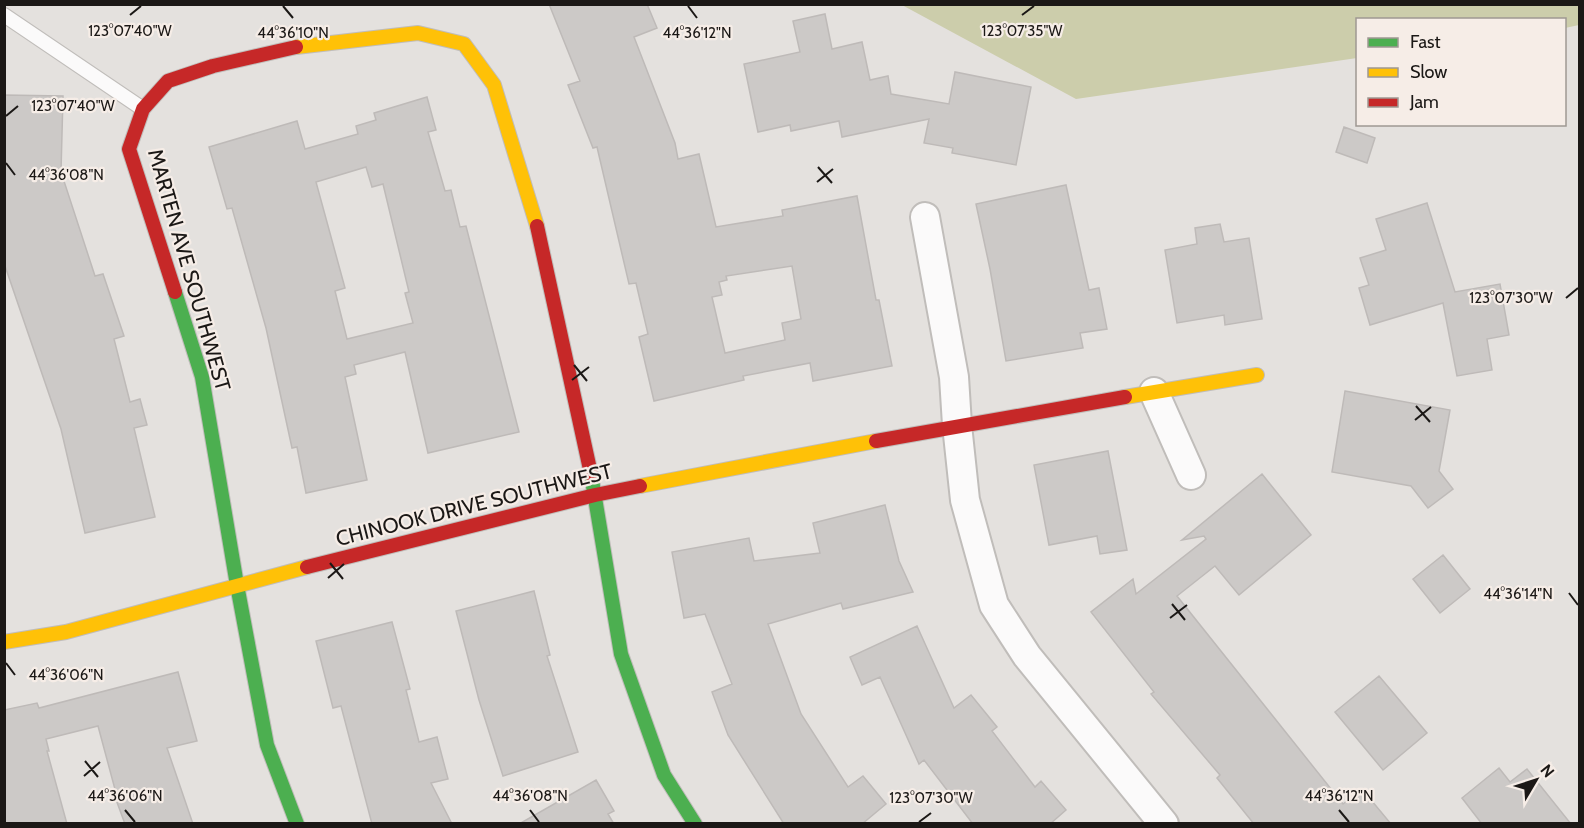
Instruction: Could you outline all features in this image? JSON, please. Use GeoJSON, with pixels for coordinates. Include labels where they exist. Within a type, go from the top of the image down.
{"type":"FeatureCollection","features":[{"type":"Feature","properties":{"kind":"street","name":"MARTEN AVE SOUTHWEST"},"geometry":{"type":"LineString","coordinates":[[297,824],[267,745],[202,377],[129,149],[143,109],[168,81],[213,66],[305,45],[418,33],[464,44],[494,86],[541,238],[595,495],[621,654],[664,775],[695,824]]}},
{"type":"Feature","properties":{"kind":"street"},"geometry":{"type":"LineString","coordinates":[[926,217],[954,377],[965,500],[994,605],[1027,656],[1164,824]]}},
{"type":"Feature","properties":{"kind":"street","name":"CHINOOK DRIVE SOUTHWEST"},"geometry":{"type":"LineString","coordinates":[[4,642],[66,632],[237,585],[595,495],[957,425],[1257,375]]}},
{"type":"Feature","properties":{"kind":"street"},"geometry":{"type":"LineString","coordinates":[[1154,392],[1191,475]]}},
{"type":"Feature","properties":{"kind":"lane"},"geometry":{"type":"LineString","coordinates":[[4,15],[143,109]]}},
{"type":"Feature","properties":{"kind":"green space"},"geometry":{"type":"Polygon","coordinates":[[[1579,4],[1579,25],[1566,28],[1566,18],[1356,18],[1356,58],[1076,99],[902,5],[1579,4]]]}},
{"type":"Feature","properties":{"kind":"building"},"geometry":{"type":"Polygon","coordinates":[[[549,4],[647,4],[657,28],[634,37],[675,143],[678,159],[699,154],[716,227],[783,216],[782,210],[857,196],[876,300],[879,300],[892,366],[813,381],[810,363],[743,376],[744,380],[654,401],[639,337],[648,334],[636,283],[629,284],[597,147],[593,148],[568,85],[580,81],[549,4]],[[792,266],[726,276],[727,280],[719,282],[722,295],[712,297],[725,353],[785,340],[782,323],[801,319],[792,266]]]}},
{"type":"Feature","properties":{"kind":"building"},"geometry":{"type":"Polygon","coordinates":[[[825,14],[832,49],[862,42],[870,80],[888,76],[891,94],[949,104],[955,72],[1031,87],[1016,165],[952,153],[953,148],[924,143],[929,119],[842,137],[839,121],[791,131],[790,125],[758,132],[744,64],[800,52],[793,21],[825,14]]]}},
{"type":"Feature","properties":{"kind":"building"},"geometry":{"type":"Polygon","coordinates":[[[4,95],[63,96],[61,172],[95,276],[103,274],[124,336],[114,339],[130,402],[140,399],[147,425],[134,428],[155,517],[85,533],[61,429],[4,263],[4,95]]]}},
{"type":"Feature","properties":{"kind":"building"},"geometry":{"type":"Polygon","coordinates":[[[427,97],[436,130],[428,132],[445,191],[451,190],[460,227],[466,226],[519,432],[428,453],[405,352],[354,365],[356,374],[345,377],[367,480],[306,493],[297,447],[292,448],[266,328],[232,208],[227,209],[209,147],[297,121],[305,149],[358,134],[356,126],[376,120],[374,113],[427,97]],[[366,167],[316,182],[345,288],[335,291],[347,339],[413,323],[405,293],[409,292],[383,184],[372,187],[366,167]]]}},
{"type":"Feature","properties":{"kind":"building"},"geometry":{"type":"Polygon","coordinates":[[[1344,127],[1375,138],[1367,163],[1336,152],[1344,127]]]}},
{"type":"Feature","properties":{"kind":"building"},"geometry":{"type":"Polygon","coordinates":[[[1066,185],[1089,290],[1099,288],[1107,329],[1080,333],[1083,348],[1006,361],[976,204],[1066,185]]]}},
{"type":"Feature","properties":{"kind":"building"},"geometry":{"type":"Polygon","coordinates":[[[1427,203],[1455,292],[1500,284],[1509,335],[1487,339],[1492,370],[1457,376],[1443,303],[1370,325],[1359,288],[1369,285],[1360,258],[1386,250],[1376,219],[1427,203]]]}},
{"type":"Feature","properties":{"kind":"building"},"geometry":{"type":"Polygon","coordinates":[[[1220,224],[1224,242],[1249,238],[1262,319],[1225,325],[1224,315],[1177,323],[1165,250],[1197,244],[1195,228],[1220,224]]]}},
{"type":"Feature","properties":{"kind":"building"},"geometry":{"type":"Polygon","coordinates":[[[1345,391],[1450,410],[1439,471],[1453,489],[1428,508],[1411,486],[1332,472],[1345,391]]]}},
{"type":"Feature","properties":{"kind":"building"},"geometry":{"type":"Polygon","coordinates":[[[1108,451],[1127,550],[1100,554],[1097,536],[1049,545],[1034,465],[1108,451]]]}},
{"type":"Feature","properties":{"kind":"building"},"geometry":{"type":"Polygon","coordinates":[[[1262,474],[1311,535],[1239,595],[1215,566],[1177,596],[1343,804],[1362,789],[1391,824],[1254,824],[1217,778],[1220,775],[1151,694],[1154,692],[1091,612],[1133,579],[1136,594],[1206,539],[1204,536],[1182,540],[1262,474]]]}},
{"type":"Feature","properties":{"kind":"building"},"geometry":{"type":"Polygon","coordinates":[[[885,505],[899,561],[913,592],[843,609],[841,603],[768,624],[801,714],[848,787],[863,776],[886,804],[862,824],[784,824],[728,735],[712,692],[732,684],[705,614],[684,618],[672,552],[749,538],[754,561],[820,553],[813,523],[885,505]]]}},
{"type":"Feature","properties":{"kind":"building"},"geometry":{"type":"Polygon","coordinates":[[[1443,555],[1470,589],[1440,613],[1413,579],[1443,555]]]}},
{"type":"Feature","properties":{"kind":"building"},"geometry":{"type":"Polygon","coordinates":[[[534,591],[550,655],[547,656],[578,752],[503,776],[479,700],[456,611],[534,591]]]}},
{"type":"Feature","properties":{"kind":"building"},"geometry":{"type":"Polygon","coordinates":[[[392,622],[410,689],[406,690],[419,742],[437,737],[448,779],[431,783],[452,824],[372,824],[341,706],[333,708],[316,641],[392,622]]]}},
{"type":"Feature","properties":{"kind":"building"},"geometry":{"type":"Polygon","coordinates":[[[917,626],[954,708],[971,695],[997,727],[992,731],[1035,787],[1041,781],[1066,810],[1050,824],[973,824],[924,760],[919,764],[880,677],[862,685],[850,657],[917,626]]]}},
{"type":"Feature","properties":{"kind":"building"},"geometry":{"type":"Polygon","coordinates":[[[178,672],[197,741],[167,748],[193,824],[125,824],[114,794],[116,793],[98,726],[46,739],[49,751],[47,751],[67,824],[4,824],[4,710],[37,703],[39,708],[178,672]]]}},
{"type":"Feature","properties":{"kind":"building"},"geometry":{"type":"Polygon","coordinates":[[[1379,676],[1427,733],[1383,770],[1335,712],[1379,676]]]}},
{"type":"Feature","properties":{"kind":"building"},"geometry":{"type":"Polygon","coordinates":[[[1499,768],[1510,782],[1527,769],[1571,824],[1482,824],[1462,798],[1499,768]]]}},
{"type":"Feature","properties":{"kind":"building"},"geometry":{"type":"Polygon","coordinates":[[[596,780],[614,811],[608,814],[614,824],[519,824],[596,780]]]}},
{"type":"Feature","properties":{"kind":"traffic: fast"},"geometry":{"type":"LineString","coordinates":[[175,292],[202,377],[267,745],[297,824]]}},
{"type":"Feature","properties":{"kind":"traffic: fast"},"geometry":{"type":"LineString","coordinates":[[591,474],[621,654],[664,775],[695,824]]}},
{"type":"Feature","properties":{"kind":"traffic: slow"},"geometry":{"type":"LineString","coordinates":[[296,47],[418,33],[464,44],[494,85],[537,226]]}},
{"type":"Feature","properties":{"kind":"traffic: slow"},"geometry":{"type":"LineString","coordinates":[[1125,397],[1257,375]]}},
{"type":"Feature","properties":{"kind":"traffic: slow"},"geometry":{"type":"LineString","coordinates":[[640,486],[876,441]]}},
{"type":"Feature","properties":{"kind":"traffic: slow"},"geometry":{"type":"LineString","coordinates":[[4,642],[66,632],[307,567]]}},
{"type":"Feature","properties":{"kind":"traffic: jam"},"geometry":{"type":"LineString","coordinates":[[175,292],[129,149],[143,109],[168,81],[213,66],[296,47]]}},
{"type":"Feature","properties":{"kind":"traffic: jam"},"geometry":{"type":"LineString","coordinates":[[537,226],[591,474]]}},
{"type":"Feature","properties":{"kind":"traffic: jam"},"geometry":{"type":"LineString","coordinates":[[876,441],[1125,397]]}},
{"type":"Feature","properties":{"kind":"traffic: jam"},"geometry":{"type":"LineString","coordinates":[[307,567],[595,495],[640,486]]}}]}
